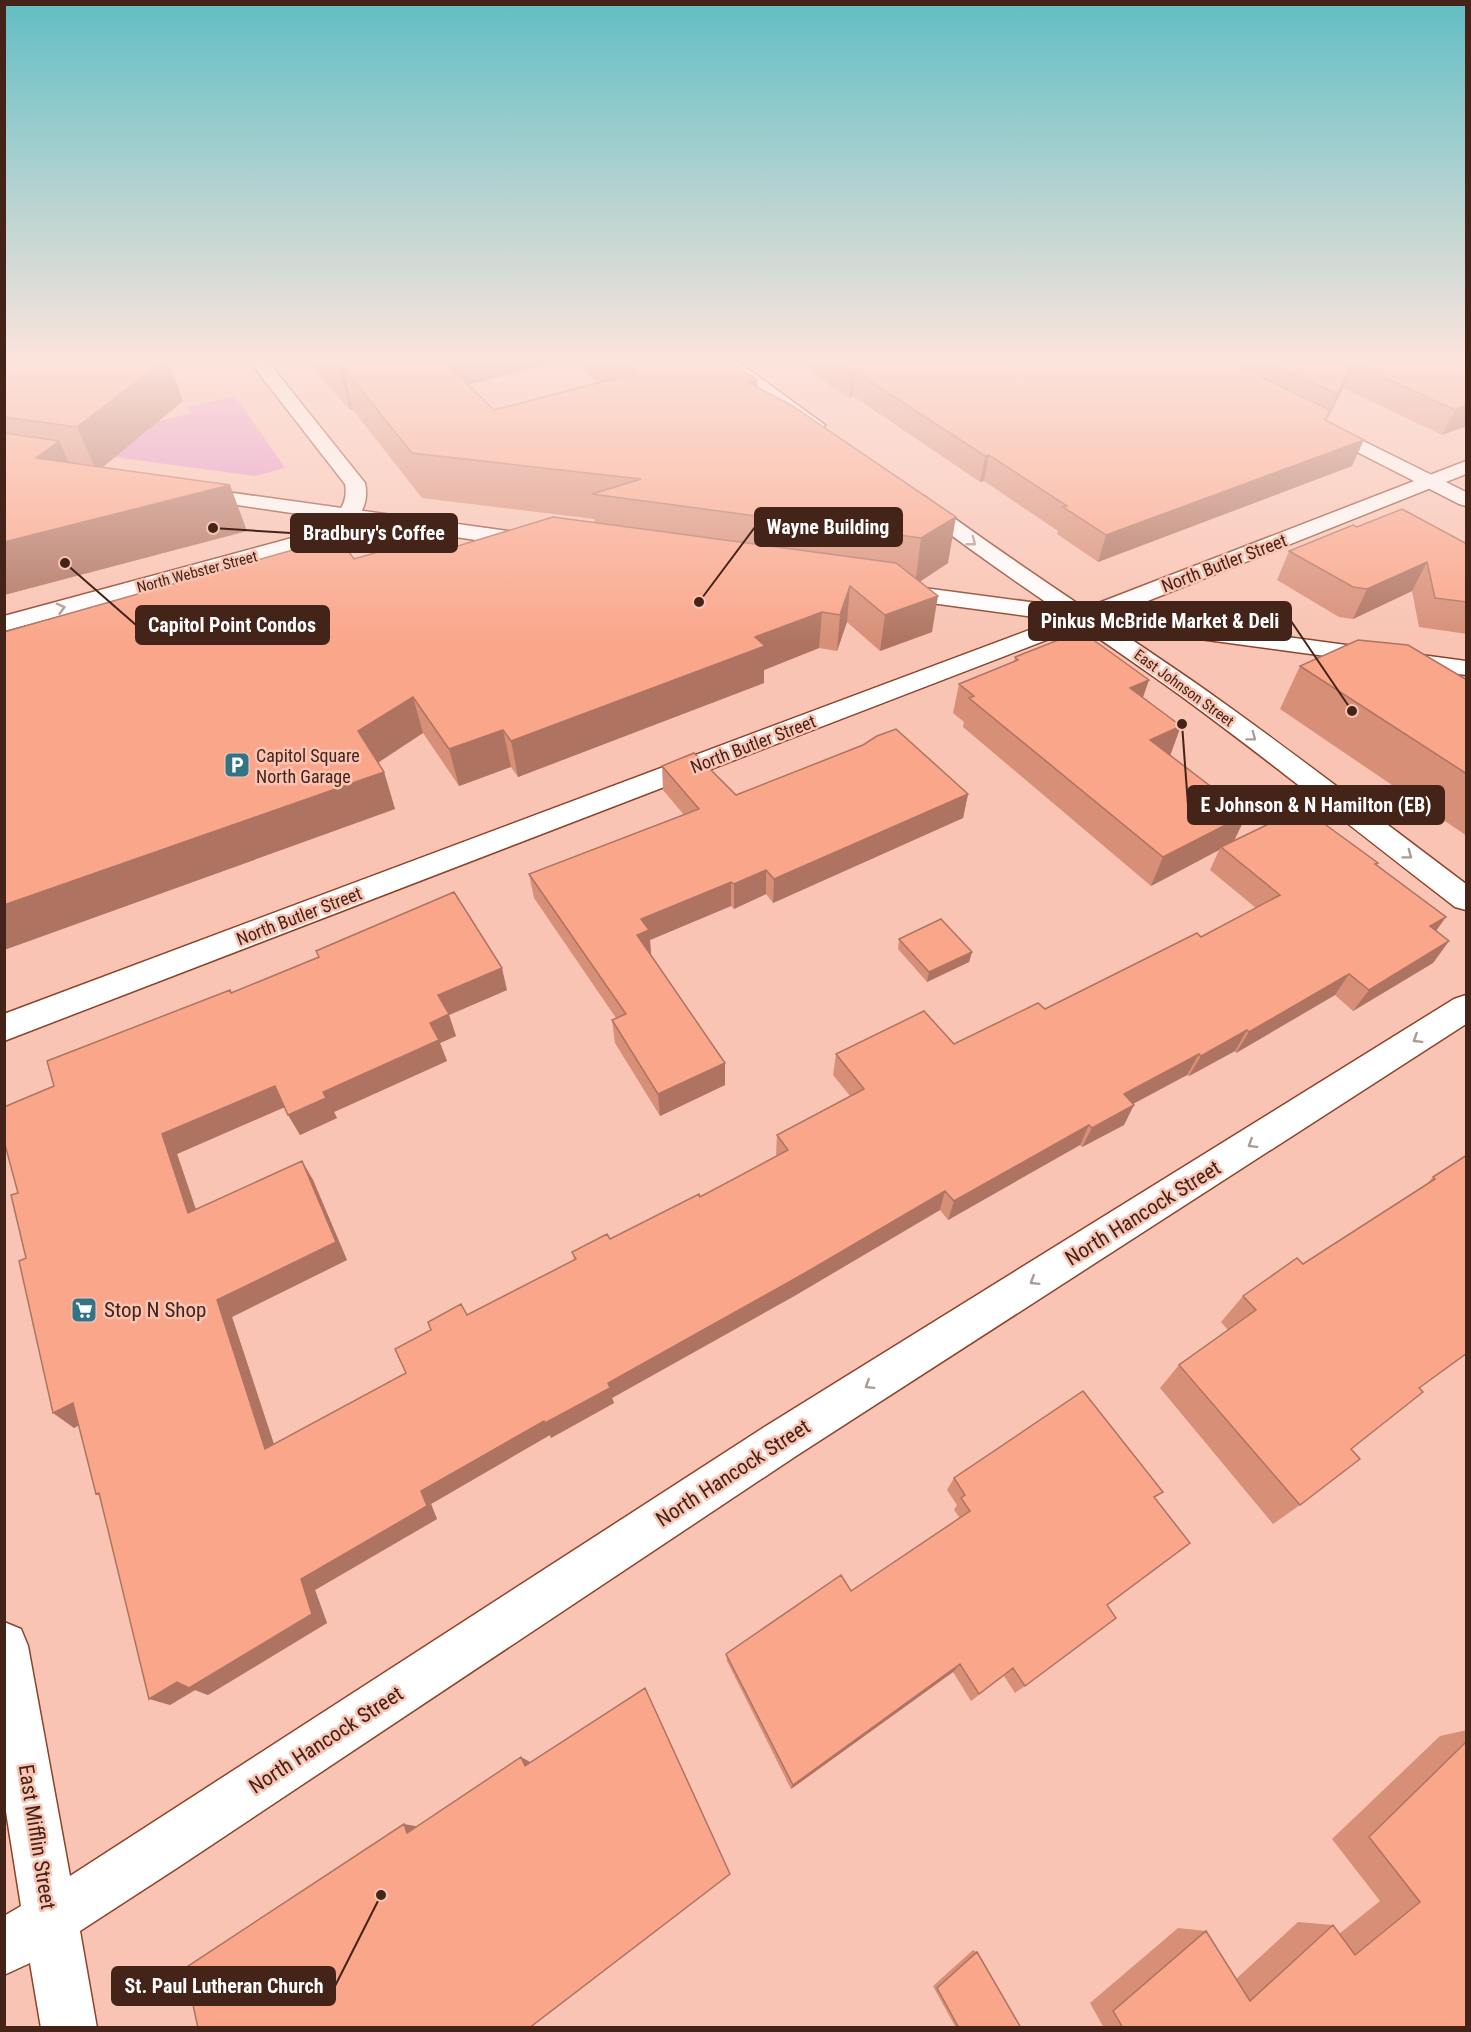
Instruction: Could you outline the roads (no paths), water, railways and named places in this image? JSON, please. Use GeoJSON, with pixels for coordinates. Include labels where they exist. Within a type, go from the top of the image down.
{"type":"FeatureCollection","features":[{"type":"Feature","properties":{"kind":"street"},"geometry":{"type":"LineString","coordinates":[[331,453],[355,483],[359,492],[358,502],[349,515]]}},
{"type":"Feature","properties":{"kind":"street"},"geometry":{"type":"LineString","coordinates":[[1373,453],[1467,500]]}},
{"type":"Feature","properties":{"kind":"street","name":"North Butler Street"},"geometry":{"type":"LineString","coordinates":[[4,1028],[1085,617],[1467,467]]}},
{"type":"Feature","properties":{"kind":"street","name":"East Johnson Street"},"geometry":{"type":"LineString","coordinates":[[901,488],[1006,567],[1085,617],[1191,692],[1467,899]]}},
{"type":"Feature","properties":{"kind":"street"},"geometry":{"type":"LineString","coordinates":[[173,490],[556,544]]}},
{"type":"Feature","properties":{"kind":"street","name":"North Webster Street"},"geometry":{"type":"LineString","coordinates":[[4,624],[300,543],[322,535],[349,515]]}},
{"type":"Feature","properties":{"kind":"street"},"geometry":{"type":"LineString","coordinates":[[869,588],[1467,668]]}},
{"type":"Feature","properties":{"kind":"street","name":"North Hancock Street"},"geometry":{"type":"LineString","coordinates":[[4,1948],[159,1850],[781,1441],[1467,1008]]}},
{"type":"Feature","properties":{"kind":"street","name":"East Mifflin Street"},"geometry":{"type":"LineString","coordinates":[[4,1646],[69,2028]]}},
{"type":"Feature","properties":{"kind":"place","name":"Bradbury's Coffee"},"geometry":{"type":"Point","coordinates":[213,528]}},
{"type":"Feature","properties":{"kind":"place","name":"Capitol Point Condos"},"geometry":{"type":"Point","coordinates":[65,563]}},
{"type":"Feature","properties":{"kind":"place","name":"Wayne Building"},"geometry":{"type":"Point","coordinates":[699,602]}},
{"type":"Feature","properties":{"kind":"place","name":"Pinkus McBride Market & Deli"},"geometry":{"type":"Point","coordinates":[1352,711]}},
{"type":"Feature","properties":{"kind":"place","name":"E Johnson & N Hamilton (EB)"},"geometry":{"type":"Point","coordinates":[1182,724]}},
{"type":"Feature","properties":{"kind":"place","name":"Capitol Square North Garage"},"geometry":{"type":"Point","coordinates":[237,765]}},
{"type":"Feature","properties":{"kind":"place","name":"Stop N Shop"},"geometry":{"type":"Point","coordinates":[84,1310]}},
{"type":"Feature","properties":{"kind":"place","name":"St. Paul Lutheran Church"},"geometry":{"type":"Point","coordinates":[381,1895]}}]}
